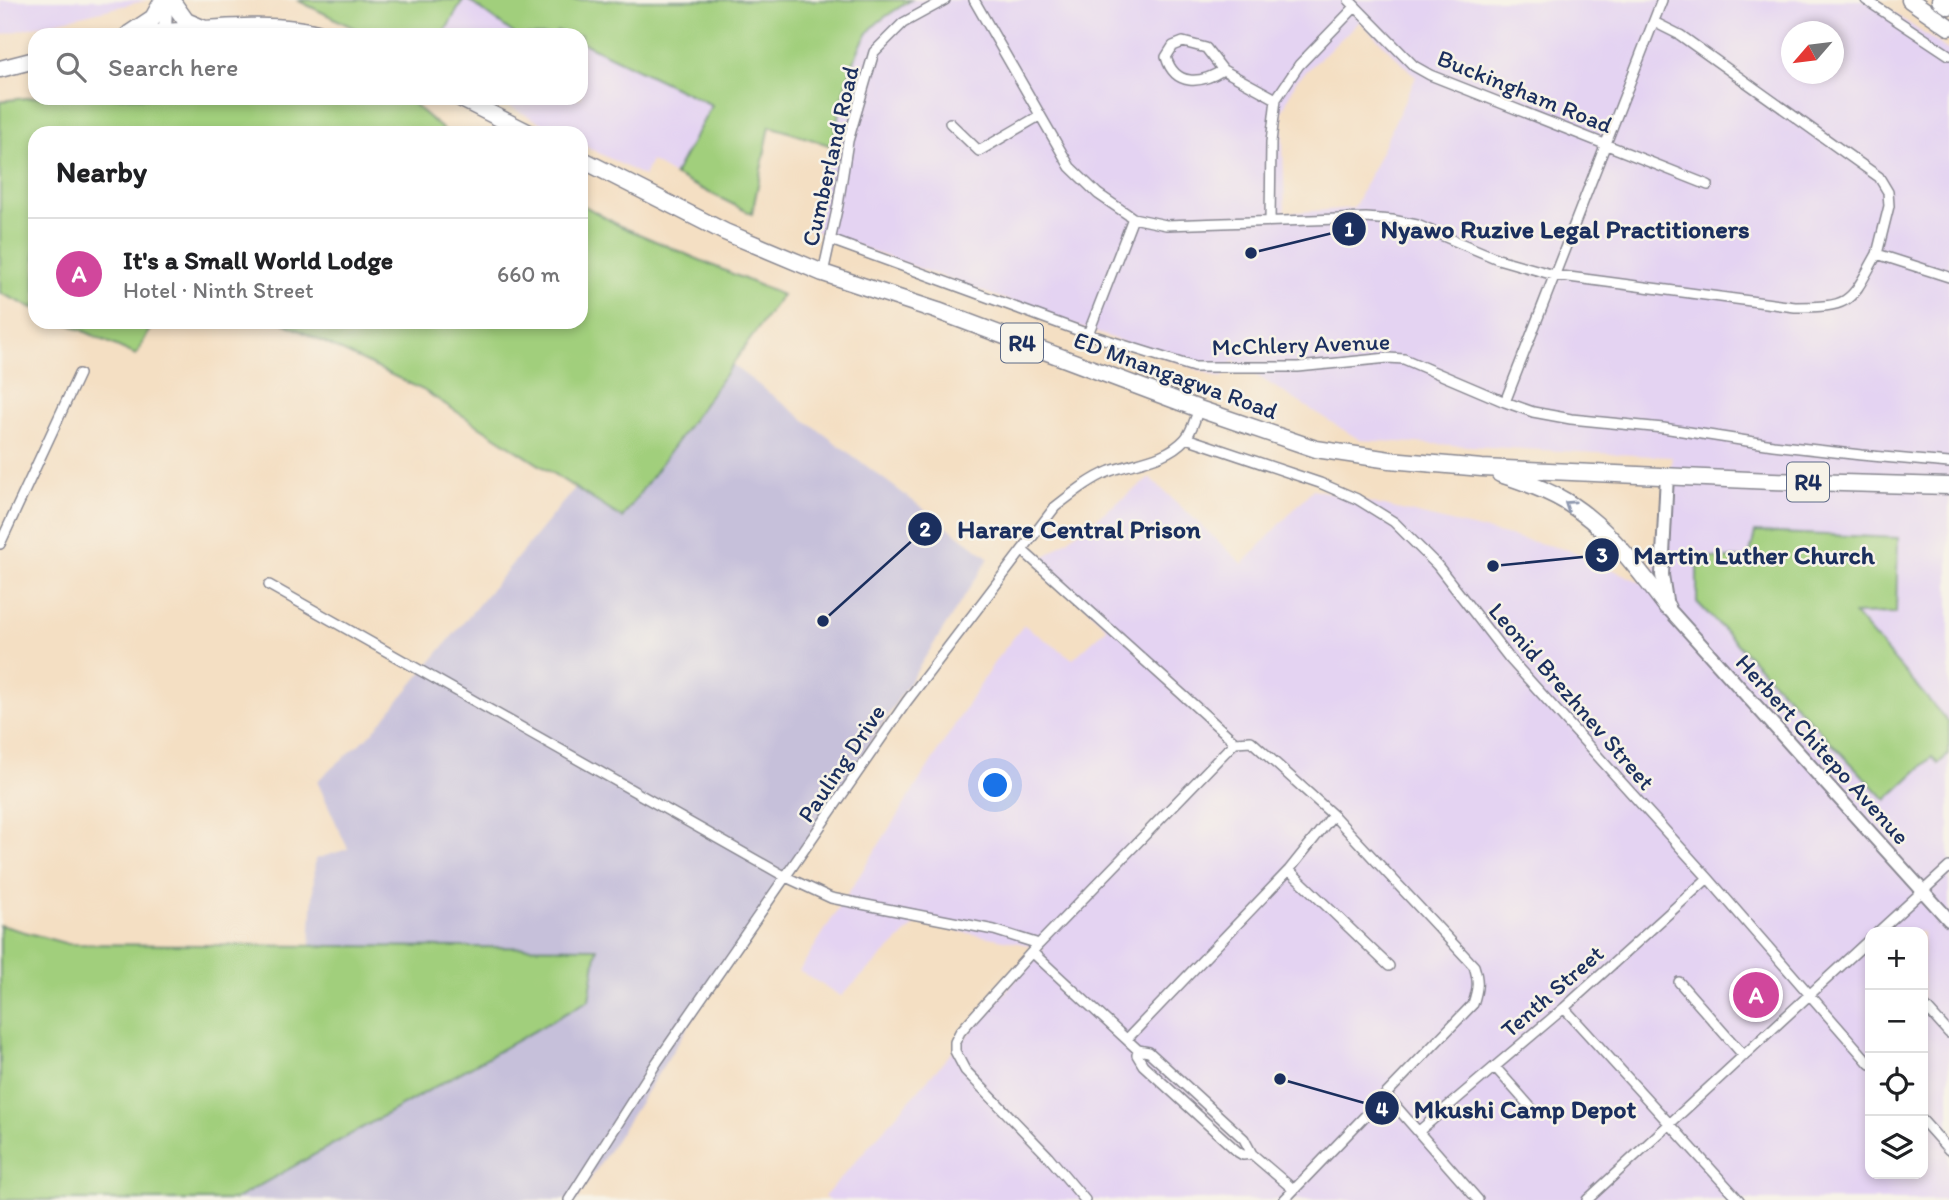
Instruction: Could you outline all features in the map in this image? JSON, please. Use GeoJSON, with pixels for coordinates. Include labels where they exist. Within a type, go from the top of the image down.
{"type":"FeatureCollection","features":[{"type":"Feature","properties":{"kind":"highway"},"geometry":{"type":"LineString","coordinates":[[138,28],[153,18],[166,0],[186,21],[203,28]]}},
{"type":"Feature","properties":{"kind":"highway"},"geometry":{"type":"LineString","coordinates":[[1910,0],[1949,27]]}},
{"type":"Feature","properties":{"kind":"highway"},"geometry":{"type":"LineString","coordinates":[[1941,0],[1949,6]]}},
{"type":"Feature","properties":{"kind":"highway"},"geometry":{"type":"LineString","coordinates":[[0,69],[28,62]]}},
{"type":"Feature","properties":{"kind":"highway"},"geometry":{"type":"LineString","coordinates":[[474,105],[515,126]]}},
{"type":"Feature","properties":{"kind":"highway","name":"ED Mnangagwa Road"},"geometry":{"type":"LineString","coordinates":[[588,163],[725,233],[823,273],[938,311],[1199,410],[1316,449],[1378,459],[1482,468],[1667,475]]}},
{"type":"Feature","properties":{"kind":"highway"},"geometry":{"type":"LineString","coordinates":[[1482,468],[1537,487],[1566,501],[1588,517],[1635,566],[1667,607]]}},
{"type":"Feature","properties":{"kind":"highway","name":"R4"},"geometry":{"type":"LineString","coordinates":[[1667,475],[1949,486]]}},
{"type":"Feature","properties":{"kind":"main road"},"geometry":{"type":"LineString","coordinates":[[165,28],[166,0]]}},
{"type":"Feature","properties":{"kind":"main road"},"geometry":{"type":"LineString","coordinates":[[1667,475],[1661,575],[1667,607]]}},
{"type":"Feature","properties":{"kind":"main road","name":"Herbert Chitepo Avenue"},"geometry":{"type":"LineString","coordinates":[[1667,607],[1949,920]]}},
{"type":"Feature","properties":{"kind":"street","name":"Cumberland Road"},"geometry":{"type":"LineString","coordinates":[[823,273],[848,141],[874,52],[903,23],[945,0]]}},
{"type":"Feature","properties":{"kind":"street"},"geometry":{"type":"LineString","coordinates":[[974,0],[1070,167],[1098,194],[1133,218],[1166,225],[1366,218],[1392,220],[1417,225],[1499,259],[1554,275],[1795,306],[1831,307],[1845,301],[1856,292],[1877,254],[1889,206],[1888,192],[1878,177],[1680,35],[1654,22]]}},
{"type":"Feature","properties":{"kind":"street"},"geometry":{"type":"LineString","coordinates":[[1505,402],[1662,0]]}},
{"type":"Feature","properties":{"kind":"street"},"geometry":{"type":"LineString","coordinates":[[1866,0],[1949,55]]}},
{"type":"Feature","properties":{"kind":"street"},"geometry":{"type":"LineString","coordinates":[[1270,221],[1270,142],[1276,99],[1299,65],[1352,3]]}},
{"type":"Feature","properties":{"kind":"street","name":"Buckingham Road"},"geometry":{"type":"LineString","coordinates":[[1352,3],[1414,66],[1430,75],[1707,184]]}},
{"type":"Feature","properties":{"kind":"street"},"geometry":{"type":"LineString","coordinates":[[1223,70],[1200,80],[1187,80],[1169,68],[1166,57],[1173,46],[1184,43],[1206,48],[1223,70],[1276,99]]}},
{"type":"Feature","properties":{"kind":"street"},"geometry":{"type":"LineString","coordinates":[[950,123],[979,151],[1039,116]]}},
{"type":"Feature","properties":{"kind":"street"},"geometry":{"type":"LineString","coordinates":[[1088,334],[1133,218]]}},
{"type":"Feature","properties":{"kind":"street","name":"McChlery Avenue"},"geometry":{"type":"LineString","coordinates":[[831,240],[1088,334],[1194,367],[1298,367],[1388,358],[1404,359],[1533,412],[1773,445],[1949,463]]}},
{"type":"Feature","properties":{"kind":"street"},"geometry":{"type":"LineString","coordinates":[[1877,254],[1949,278]]}},
{"type":"Feature","properties":{"kind":"street"},"geometry":{"type":"LineString","coordinates":[[0,544],[79,374]]}},
{"type":"Feature","properties":{"kind":"street"},"geometry":{"type":"LineString","coordinates":[[1186,438],[1199,410]]}},
{"type":"Feature","properties":{"kind":"street","name":"Pauling Drive"},"geometry":{"type":"LineString","coordinates":[[569,1200],[657,1062],[907,701],[1055,507],[1080,488],[1110,472],[1141,463],[1170,450],[1186,438]]}},
{"type":"Feature","properties":{"kind":"street","name":"Leonid Brezhnev Street"},"geometry":{"type":"LineString","coordinates":[[1186,438],[1320,483],[1357,499],[1394,522],[1437,565],[1510,659],[1708,878],[1865,1058]]}},
{"type":"Feature","properties":{"kind":"street"},"geometry":{"type":"LineString","coordinates":[[1022,550],[1234,742]]}},
{"type":"Feature","properties":{"kind":"street"},"geometry":{"type":"LineString","coordinates":[[269,584],[786,877],[831,898],[994,930],[1036,948],[1127,1040],[1138,1050],[1149,1052],[1248,1143],[1252,1154],[1293,1189]]}},
{"type":"Feature","properties":{"kind":"street"},"geometry":{"type":"LineString","coordinates":[[1085,1200],[1048,1156],[965,1070],[955,1051],[955,1042],[960,1032],[1036,948],[1234,742],[1251,741],[1333,815],[1474,966],[1478,977],[1473,1004],[1284,1200]]}},
{"type":"Feature","properties":{"kind":"street"},"geometry":{"type":"LineString","coordinates":[[1127,1040],[1289,870],[1333,815]]}},
{"type":"Feature","properties":{"kind":"street"},"geometry":{"type":"LineString","coordinates":[[1883,927],[1949,867]]}},
{"type":"Feature","properties":{"kind":"street"},"geometry":{"type":"LineString","coordinates":[[1289,870],[1389,966]]}},
{"type":"Feature","properties":{"kind":"street","name":"Tenth Street"},"geometry":{"type":"LineString","coordinates":[[1419,1131],[1564,1008],[1708,878]]}},
{"type":"Feature","properties":{"kind":"street"},"geometry":{"type":"LineString","coordinates":[[1587,1200],[1865,944]]}},
{"type":"Feature","properties":{"kind":"street"},"geometry":{"type":"LineString","coordinates":[[1679,982],[1744,1056]]}},
{"type":"Feature","properties":{"kind":"street"},"geometry":{"type":"LineString","coordinates":[[1564,1008],[1740,1200]]}},
{"type":"Feature","properties":{"kind":"street"},"geometry":{"type":"LineString","coordinates":[[1928,1010],[1949,1033]]}},
{"type":"Feature","properties":{"kind":"street"},"geometry":{"type":"LineString","coordinates":[[1138,1050],[1137,1055],[1143,1065],[1204,1121],[1238,1152],[1243,1155],[1252,1154]]}},
{"type":"Feature","properties":{"kind":"street"},"geometry":{"type":"LineString","coordinates":[[1494,1067],[1533,1110]]}},
{"type":"Feature","properties":{"kind":"street"},"geometry":{"type":"LineString","coordinates":[[1386,1095],[1478,1200]]}},
{"type":"Feature","properties":{"kind":"street"},"geometry":{"type":"LineString","coordinates":[[1204,1121],[1212,1111]]}},
{"type":"Feature","properties":{"kind":"street"},"geometry":{"type":"LineString","coordinates":[[1928,1127],[1949,1150]]}},
{"type":"Feature","properties":{"kind":"shaded area"},"geometry":{"type":"Polygon","coordinates":[[[0,0],[148,0],[28,28],[0,35],[0,0]]]}},
{"type":"Feature","properties":{"kind":"shaded area"},"geometry":{"type":"Polygon","coordinates":[[[463,0],[468,0],[506,28],[447,28],[463,0]]]}},
{"type":"Feature","properties":{"kind":"shaded area"},"geometry":{"type":"Polygon","coordinates":[[[911,0],[1875,0],[1949,51],[1949,1200],[828,1200],[824,1197],[1044,948],[917,923],[841,996],[799,971],[997,658],[1024,625],[1073,659],[1107,628],[1042,559],[1150,478],[1243,564],[1313,489],[1572,551],[1651,587],[1672,457],[1360,440],[1233,361],[1222,378],[810,229],[843,96],[859,49],[873,26],[911,0]],[[1360,21],[1296,81],[1282,112],[1285,213],[1354,208],[1416,77],[1360,21]]]}},
{"type":"Feature","properties":{"kind":"shaded area"},"geometry":{"type":"Polygon","coordinates":[[[588,45],[713,105],[674,175],[651,161],[644,176],[588,148],[588,126],[547,126],[507,105],[588,105],[588,45]]]}},
{"type":"Feature","properties":{"kind":"shaded area"},"geometry":{"type":"Polygon","coordinates":[[[732,365],[989,558],[577,1200],[234,1200],[589,1000],[596,948],[310,946],[315,859],[348,849],[317,781],[371,734],[575,488],[622,518],[732,365]]]}},
{"type":"Feature","properties":{"kind":"green space"},"geometry":{"type":"Polygon","coordinates":[[[297,0],[463,0],[447,28],[354,28],[297,0]]]}},
{"type":"Feature","properties":{"kind":"green space"},"geometry":{"type":"Polygon","coordinates":[[[468,0],[911,0],[875,25],[867,35],[853,64],[832,146],[770,126],[752,214],[674,175],[712,105],[588,45],[588,28],[506,28],[468,0]]]}},
{"type":"Feature","properties":{"kind":"green space"},"geometry":{"type":"Polygon","coordinates":[[[28,98],[28,105],[414,105],[439,126],[28,126],[28,306],[0,293],[0,101],[28,98]]]}},
{"type":"Feature","properties":{"kind":"green space"},"geometry":{"type":"Polygon","coordinates":[[[588,208],[620,226],[782,295],[622,518],[423,390],[297,329],[588,329],[588,208]]]}},
{"type":"Feature","properties":{"kind":"green space"},"geometry":{"type":"Polygon","coordinates":[[[79,329],[150,329],[136,355],[79,329]]]}},
{"type":"Feature","properties":{"kind":"green space"},"geometry":{"type":"Polygon","coordinates":[[[1755,532],[1898,538],[1896,613],[1854,614],[1949,723],[1949,754],[1938,764],[1932,757],[1886,800],[1697,602],[1697,557],[1749,559],[1755,532]]]}},
{"type":"Feature","properties":{"kind":"green space"},"geometry":{"type":"Polygon","coordinates":[[[0,925],[68,944],[597,948],[589,1000],[234,1200],[0,1200],[0,925]]]}},
{"type":"Feature","properties":{"kind":"place","name":"Nyawo Ruzive Legal Practitioners"},"geometry":{"type":"Point","coordinates":[1251,253]}},
{"type":"Feature","properties":{"kind":"place","name":"Martin Luther Church"},"geometry":{"type":"Point","coordinates":[1493,566]}},
{"type":"Feature","properties":{"kind":"place","name":"Harare Central Prison"},"geometry":{"type":"Point","coordinates":[823,621]}},
{"type":"Feature","properties":{"kind":"place","name":"It's a Small World Lodge"},"geometry":{"type":"Point","coordinates":[1756,995]}},
{"type":"Feature","properties":{"kind":"place","name":"Mkushi Camp Depot"},"geometry":{"type":"Point","coordinates":[1280,1079]}}]}
